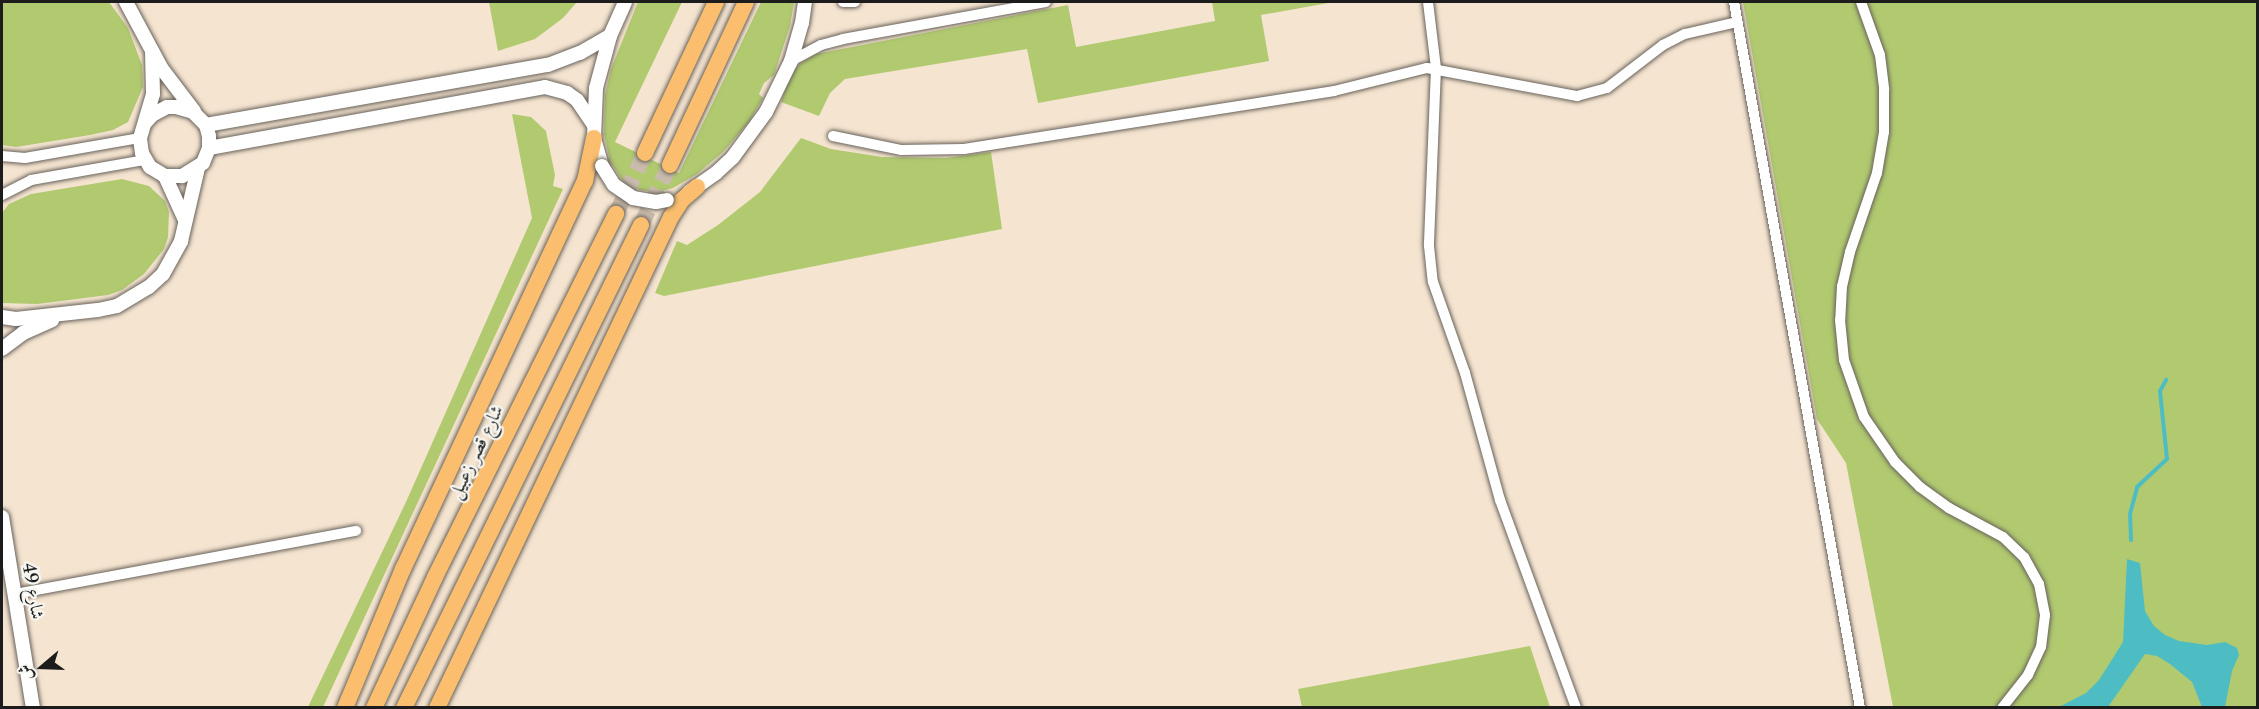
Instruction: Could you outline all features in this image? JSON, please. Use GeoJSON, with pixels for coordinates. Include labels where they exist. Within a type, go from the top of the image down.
{"type":"FeatureCollection","features":[{"type":"Feature","properties":{"kind":"main road"},"geometry":{"type":"LineString","coordinates":[[645,153],[716,2]]}},
{"type":"Feature","properties":{"kind":"main road"},"geometry":{"type":"LineString","coordinates":[[670,165],[746,2]]}},
{"type":"Feature","properties":{"kind":"main road"},"geometry":{"type":"LineString","coordinates":[[345,708],[403,569],[585,181],[594,131]]}},
{"type":"Feature","properties":{"kind":"main road"},"geometry":{"type":"LineString","coordinates":[[437,708],[671,217],[682,201],[697,187]]}},
{"type":"Feature","properties":{"kind":"main road","name":"شارع قصر زعبيل"},"geometry":{"type":"LineString","coordinates":[[374,708],[435,577],[616,214]]}},
{"type":"Feature","properties":{"kind":"main road"},"geometry":{"type":"LineString","coordinates":[[404,708],[641,225]]}},
{"type":"Feature","properties":{"kind":"street"},"geometry":{"type":"LineString","coordinates":[[2,317],[16,319],[117,306],[149,287],[174,258],[186,222],[198,168],[209,148],[203,121],[173,86],[152,51],[144,30],[126,2]]}},
{"type":"Feature","properties":{"kind":"street"},"geometry":{"type":"LineString","coordinates":[[625,2],[610,36],[596,88],[594,131],[602,166],[614,185],[633,198],[656,202],[668,201],[697,187],[716,173],[744,143],[775,96],[791,61],[805,2]]}},
{"type":"Feature","properties":{"kind":"street"},"geometry":{"type":"LineString","coordinates":[[843,2],[855,2]]}},
{"type":"Feature","properties":{"kind":"street"},"geometry":{"type":"LineString","coordinates":[[791,61],[832,42],[1046,2]]}},
{"type":"Feature","properties":{"kind":"street"},"geometry":{"type":"LineString","coordinates":[[1428,2],[1436,68],[1430,246],[1433,282],[1466,373],[1500,500],[1576,708]]}},
{"type":"Feature","properties":{"kind":"street"},"geometry":{"type":"LineString","coordinates":[[1734,2],[1860,708]]}},
{"type":"Feature","properties":{"kind":"street"},"geometry":{"type":"LineString","coordinates":[[1861,2],[1880,55],[1884,90],[1884,132],[1877,173],[1850,252],[1842,286],[1840,320],[1844,360],[1864,417],[1895,462],[1934,498],[1990,529],[2014,546],[2024,557],[2039,584],[2045,615],[2041,647],[2028,675],[2002,708]]}},
{"type":"Feature","properties":{"kind":"street"},"geometry":{"type":"LineString","coordinates":[[833,136],[901,150],[964,149],[1334,91],[1419,68],[1436,68],[1556,94],[1587,95],[1607,88],[1674,39],[1696,30],[1737,22]]}},
{"type":"Feature","properties":{"kind":"street"},"geometry":{"type":"LineString","coordinates":[[203,121],[548,64],[580,53],[610,36]]}},
{"type":"Feature","properties":{"kind":"street"},"geometry":{"type":"LineString","coordinates":[[152,51],[154,87],[140,138],[145,160],[150,167],[165,176],[182,176],[198,168]]}},
{"type":"Feature","properties":{"kind":"street"},"geometry":{"type":"LineString","coordinates":[[209,148],[545,87],[556,88],[577,100],[594,131]]}},
{"type":"Feature","properties":{"kind":"street"},"geometry":{"type":"LineString","coordinates":[[146,122],[159,110],[176,107],[193,112],[203,121]]}},
{"type":"Feature","properties":{"kind":"street"},"geometry":{"type":"LineString","coordinates":[[2,156],[25,158],[140,138]]}},
{"type":"Feature","properties":{"kind":"street"},"geometry":{"type":"LineString","coordinates":[[2,195],[31,180],[145,160]]}},
{"type":"Feature","properties":{"kind":"street"},"geometry":{"type":"LineString","coordinates":[[165,176],[186,222]]}},
{"type":"Feature","properties":{"kind":"street"},"geometry":{"type":"LineString","coordinates":[[2,347],[36,326],[68,314]]}},
{"type":"Feature","properties":{"kind":"street"},"geometry":{"type":"LineString","coordinates":[[2,332],[2,347]]}},
{"type":"Feature","properties":{"kind":"street","name":"شارع 49"},"geometry":{"type":"LineString","coordinates":[[2,517],[33,708]]}},
{"type":"Feature","properties":{"kind":"street"},"geometry":{"type":"LineString","coordinates":[[15,594],[356,531]]}},
{"type":"Feature","properties":{"kind":"green space"},"geometry":{"type":"Polygon","coordinates":[[[2,2],[109,2],[128,28],[142,65],[143,87],[128,122],[113,130],[90,135],[16,147],[2,145],[2,2]]]}},
{"type":"Feature","properties":{"kind":"green space"},"geometry":{"type":"Polygon","coordinates":[[[489,2],[577,2],[563,18],[535,39],[498,51],[489,2]]]}},
{"type":"Feature","properties":{"kind":"green space"},"geometry":{"type":"Polygon","coordinates":[[[638,2],[682,2],[615,142],[679,173],[761,2],[794,2],[790,26],[774,75],[764,83],[759,94],[763,98],[749,122],[723,152],[697,174],[673,188],[657,192],[640,190],[622,180],[610,161],[604,134],[605,95],[611,69],[638,2]]]}},
{"type":"Feature","properties":{"kind":"green space"},"geometry":{"type":"Polygon","coordinates":[[[1212,2],[1334,2],[1261,15],[1269,61],[1038,103],[1027,49],[845,79],[830,93],[819,116],[781,102],[791,73],[801,63],[816,54],[1068,5],[1076,47],[1215,21],[1212,2]]]}},
{"type":"Feature","properties":{"kind":"green space"},"geometry":{"type":"Polygon","coordinates":[[[1743,2],[2257,2],[2257,707],[1893,707],[1846,463],[1817,419],[1743,2]]]}},
{"type":"Feature","properties":{"kind":"green space"},"geometry":{"type":"Polygon","coordinates":[[[512,114],[531,117],[546,131],[555,175],[553,186],[563,189],[323,707],[308,707],[406,502],[532,218],[512,114]]]}},
{"type":"Feature","properties":{"kind":"green space"},"geometry":{"type":"Polygon","coordinates":[[[801,138],[831,149],[882,157],[946,158],[991,152],[1002,229],[664,296],[655,293],[677,241],[687,245],[718,225],[760,192],[801,138]]]}},
{"type":"Feature","properties":{"kind":"green space"},"geometry":{"type":"Polygon","coordinates":[[[122,179],[149,186],[165,201],[169,212],[168,237],[164,249],[144,274],[122,290],[108,295],[37,304],[2,303],[2,213],[9,204],[31,194],[122,179]]]}},
{"type":"Feature","properties":{"kind":"green space"},"geometry":{"type":"Polygon","coordinates":[[[1530,646],[1550,707],[1302,707],[1298,689],[1530,646]]]}},
{"type":"Feature","properties":{"kind":"water"},"geometry":{"type":"Polygon","coordinates":[[[2127,559],[2140,563],[2145,611],[2154,626],[2165,635],[2179,641],[2207,645],[2225,642],[2237,648],[2239,655],[2232,671],[2225,707],[2202,707],[2192,682],[2157,656],[2145,654],[2108,707],[2059,707],[2086,693],[2099,680],[2123,642],[2127,559]]]}},
{"type":"Feature","properties":{"kind":"waterway"},"geometry":{"type":"LineString","coordinates":[[2131,540],[2130,514],[2137,487],[2167,459],[2160,391],[2166,380]]}},
{"type":"Feature","properties":{"kind":"tunnel"},"geometry":{"type":"LineString","coordinates":[[616,214],[645,153]]}},
{"type":"Feature","properties":{"kind":"tunnel"},"geometry":{"type":"LineString","coordinates":[[641,225],[670,165]]}}]}
